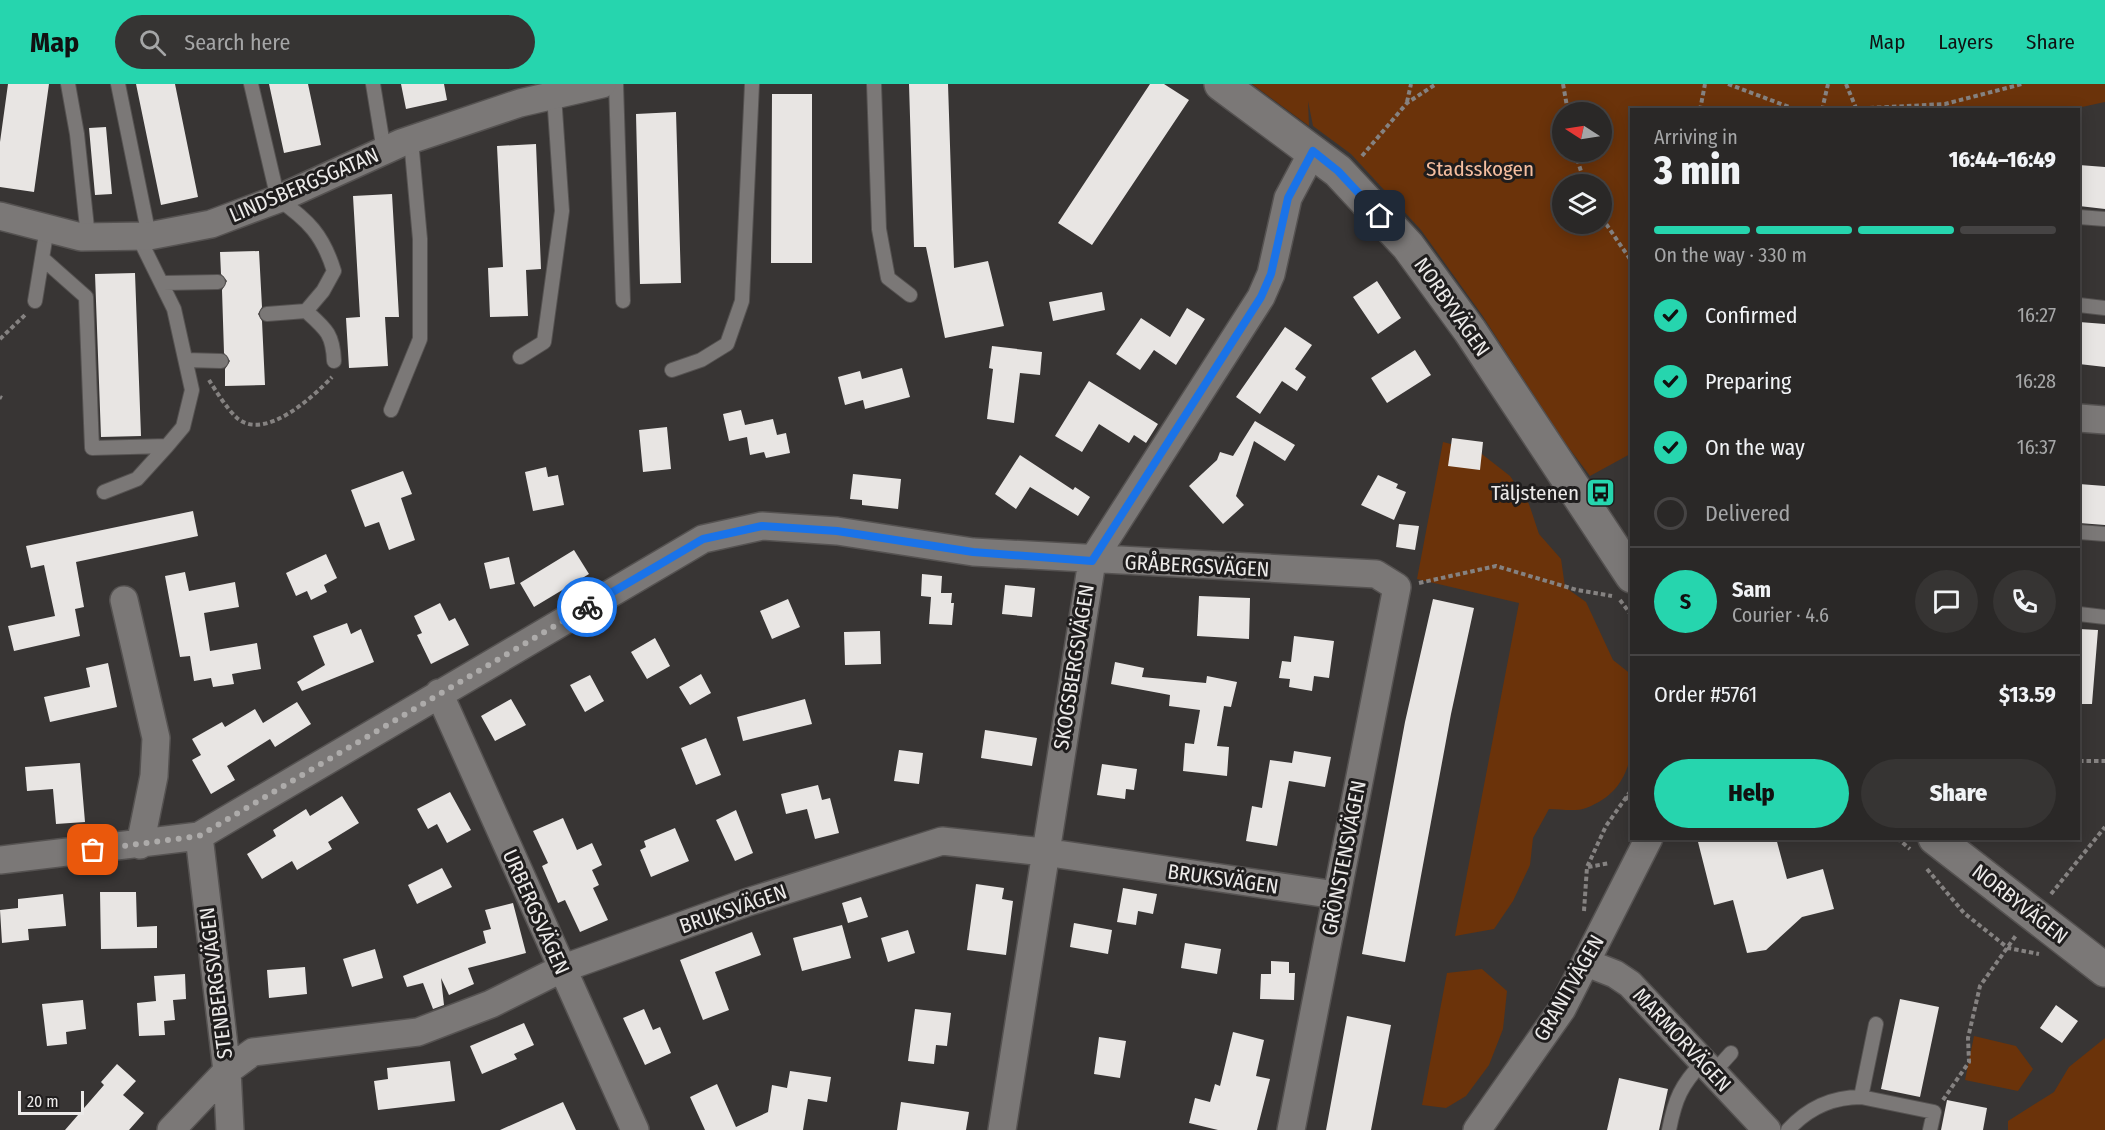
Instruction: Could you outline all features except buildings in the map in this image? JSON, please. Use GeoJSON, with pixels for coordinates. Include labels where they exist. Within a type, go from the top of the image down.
{"type":"FeatureCollection","features":[{"type":"Feature","properties":{"kind":"street","name":"LINDSBERGSGATAN"},"geometry":{"type":"LineString","coordinates":[[0,216],[88,237],[143,236],[211,225],[278,199],[411,140],[520,103],[602,84]]}},
{"type":"Feature","properties":{"kind":"street","name":"NORBYVÄGEN"},"geometry":{"type":"LineString","coordinates":[[1221,84],[1338,171],[1408,246],[1476,340],[1620,587]]}},
{"type":"Feature","properties":{"kind":"street","name":"SKOGSBERGSVÄGEN"},"geometry":{"type":"LineString","coordinates":[[1002,1130],[1044,852],[1092,561],[1261,297],[1271,274],[1288,198],[1313,151]]}},
{"type":"Feature","properties":{"kind":"street"},"geometry":{"type":"LineString","coordinates":[[2080,418],[2105,420]]}},
{"type":"Feature","properties":{"kind":"street","name":"GRÅBERGSVÄGEN"},"geometry":{"type":"LineString","coordinates":[[0,860],[140,845],[199,836],[703,539],[762,526],[837,531],[973,552],[1092,561],[1376,574],[1397,587]]}},
{"type":"Feature","properties":{"kind":"street","name":"GRÖNSTENSVÄGEN"},"geometry":{"type":"LineString","coordinates":[[1291,1130],[1397,587]]}},
{"type":"Feature","properties":{"kind":"street"},"geometry":{"type":"LineString","coordinates":[[124,600],[156,738],[154,776],[140,845]]}},
{"type":"Feature","properties":{"kind":"street","name":"URBERGSVÄGEN"},"geometry":{"type":"LineString","coordinates":[[439,693],[635,1130]]}},
{"type":"Feature","properties":{"kind":"street","name":"STENBERGSVÄGEN"},"geometry":{"type":"LineString","coordinates":[[199,836],[227,1071],[230,1130]]}},
{"type":"Feature","properties":{"kind":"street","name":"GRANITVÄGEN"},"geometry":{"type":"LineString","coordinates":[[1477,1130],[1562,1009],[1649,840]]}},
{"type":"Feature","properties":{"kind":"street","name":"BRUKSVÄGEN"},"geometry":{"type":"LineString","coordinates":[[171,1130],[227,1071],[253,1052],[418,1032],[491,1004],[561,969],[748,902],[942,841],[1044,852],[1336,895]]}},
{"type":"Feature","properties":{"kind":"street","name":"NORBYVÄGEN"},"geometry":{"type":"LineString","coordinates":[[1926,855],[2034,916],[2105,970]]}},
{"type":"Feature","properties":{"kind":"street","name":"MARMORVÄGEN"},"geometry":{"type":"LineString","coordinates":[[1587,963],[1630,984],[1767,1130]]}},
{"type":"Feature","properties":{"kind":"lane"},"geometry":{"type":"LineString","coordinates":[[68,84],[77,134],[88,237]]}},
{"type":"Feature","properties":{"kind":"lane"},"geometry":{"type":"LineString","coordinates":[[104,492],[137,479],[167,446],[183,427],[192,390],[192,360],[174,309],[143,236],[118,84]]}},
{"type":"Feature","properties":{"kind":"lane"},"geometry":{"type":"LineString","coordinates":[[251,84],[278,199],[306,219],[327,247],[334,271],[323,291],[306,311],[267,314]]}},
{"type":"Feature","properties":{"kind":"lane"},"geometry":{"type":"LineString","coordinates":[[373,84],[384,151]]}},
{"type":"Feature","properties":{"kind":"lane"},"geometry":{"type":"LineString","coordinates":[[616,84],[623,301]]}},
{"type":"Feature","properties":{"kind":"lane"},"geometry":{"type":"LineString","coordinates":[[672,370],[701,360],[727,344],[742,301],[752,84]]}},
{"type":"Feature","properties":{"kind":"lane"},"geometry":{"type":"LineString","coordinates":[[874,84],[879,229],[888,278],[910,295]]}},
{"type":"Feature","properties":{"kind":"lane"},"geometry":{"type":"LineString","coordinates":[[520,357],[544,342],[562,211],[554,95]]}},
{"type":"Feature","properties":{"kind":"lane"},"geometry":{"type":"LineString","coordinates":[[391,410],[420,339],[420,239],[411,140]]}},
{"type":"Feature","properties":{"kind":"lane"},"geometry":{"type":"LineString","coordinates":[[2080,217],[2105,219]]}},
{"type":"Feature","properties":{"kind":"lane"},"geometry":{"type":"LineString","coordinates":[[35,301],[47,228]]}},
{"type":"Feature","properties":{"kind":"lane"},"geometry":{"type":"LineString","coordinates":[[42,258],[86,297],[92,448],[167,446]]}},
{"type":"Feature","properties":{"kind":"lane"},"geometry":{"type":"LineString","coordinates":[[163,283],[218,282]]}},
{"type":"Feature","properties":{"kind":"lane"},"geometry":{"type":"LineString","coordinates":[[2080,305],[2105,308]]}},
{"type":"Feature","properties":{"kind":"lane"},"geometry":{"type":"LineString","coordinates":[[306,311],[326,329],[333,342],[334,361]]}},
{"type":"Feature","properties":{"kind":"lane"},"geometry":{"type":"LineString","coordinates":[[192,360],[220,361]]}},
{"type":"Feature","properties":{"kind":"lane"},"geometry":{"type":"LineString","coordinates":[[2080,532],[2105,534]]}},
{"type":"Feature","properties":{"kind":"lane"},"geometry":{"type":"LineString","coordinates":[[2080,614],[2105,617]]}},
{"type":"Feature","properties":{"kind":"lane"},"geometry":{"type":"LineString","coordinates":[[1861,1097],[1876,1024]]}},
{"type":"Feature","properties":{"kind":"lane"},"geometry":{"type":"LineString","coordinates":[[1669,1130],[1675,1099],[1688,1078],[1731,1053]]}},
{"type":"Feature","properties":{"kind":"lane"},"geometry":{"type":"LineString","coordinates":[[1788,1130],[1803,1114],[1823,1104],[1837,1098],[1861,1097],[1934,1112],[1930,1130]]}},
{"type":"Feature","properties":{"kind":"path"},"geometry":{"type":"LineString","coordinates":[[1407,103],[1411,84]]}},
{"type":"Feature","properties":{"kind":"path"},"geometry":{"type":"LineString","coordinates":[[1338,171],[1361,157],[1407,103],[1436,84]]}},
{"type":"Feature","properties":{"kind":"path"},"geometry":{"type":"LineString","coordinates":[[1563,84],[1566,102]]}},
{"type":"Feature","properties":{"kind":"path"},"geometry":{"type":"LineString","coordinates":[[1700,108],[1705,84]]}},
{"type":"Feature","properties":{"kind":"path"},"geometry":{"type":"LineString","coordinates":[[1728,84],[1792,108]]}},
{"type":"Feature","properties":{"kind":"path"},"geometry":{"type":"LineString","coordinates":[[1822,108],[1828,84]]}},
{"type":"Feature","properties":{"kind":"path"},"geometry":{"type":"LineString","coordinates":[[1846,84],[1856,108],[1945,104],[2022,84]]}},
{"type":"Feature","properties":{"kind":"path"},"geometry":{"type":"LineString","coordinates":[[1942,108],[1945,104]]}},
{"type":"Feature","properties":{"kind":"path"},"geometry":{"type":"LineString","coordinates":[[1612,232],[1630,258]]}},
{"type":"Feature","properties":{"kind":"path"},"geometry":{"type":"LineString","coordinates":[[0,339],[22,321],[35,301]]}},
{"type":"Feature","properties":{"kind":"path"},"geometry":{"type":"LineString","coordinates":[[192,360],[238,419],[259,425],[279,420],[315,395],[333,376],[334,361]]}},
{"type":"Feature","properties":{"kind":"path"},"geometry":{"type":"LineString","coordinates":[[1397,587],[1496,566],[1577,590],[1620,587],[1630,611]]}},
{"type":"Feature","properties":{"kind":"path"},"geometry":{"type":"LineString","coordinates":[[2080,761],[2105,760]]}},
{"type":"Feature","properties":{"kind":"path"},"geometry":{"type":"LineString","coordinates":[[1583,918],[1587,867],[1606,826],[1630,791]]}},
{"type":"Feature","properties":{"kind":"path"},"geometry":{"type":"LineString","coordinates":[[1626,796],[1630,803]]}},
{"type":"Feature","properties":{"kind":"path"},"geometry":{"type":"LineString","coordinates":[[1934,1112],[1969,1062],[1968,1038],[1980,986],[2105,827]]}},
{"type":"Feature","properties":{"kind":"path"},"geometry":{"type":"LineString","coordinates":[[1900,840],[1926,855],[1949,894],[1964,913],[2008,948],[2048,956]]}},
{"type":"Feature","properties":{"kind":"path"},"geometry":{"type":"LineString","coordinates":[[1587,867],[1612,862]]}},
{"type":"Feature","properties":{"kind":"path"},"geometry":{"type":"LineString","coordinates":[[1949,894],[1958,894]]}},
{"type":"Feature","properties":{"kind":"green space","name":"Stadsskogen"},"geometry":{"type":"Polygon","coordinates":[[[1252,84],[2105,84],[2105,102],[2077,108],[1630,108],[1630,454],[1590,476],[1563,440],[1482,315],[1421,230],[1351,154],[1313,126],[1308,101],[1309,126],[1252,84]]]}},
{"type":"Feature","properties":{"kind":"green space"},"geometry":{"type":"Polygon","coordinates":[[[1443,442],[1478,451],[1510,476],[1529,504],[1539,534],[1561,559],[1565,587],[1586,602],[1613,660],[1630,673],[1630,756],[1618,785],[1605,798],[1586,808],[1549,809],[1533,838],[1530,865],[1513,901],[1494,929],[1455,936],[1519,603],[1417,579],[1443,442]]]}},
{"type":"Feature","properties":{"kind":"green space"},"geometry":{"type":"Polygon","coordinates":[[[1482,969],[1507,991],[1503,1029],[1489,1065],[1466,1096],[1446,1108],[1422,1105],[1447,973],[1482,969]]]}},
{"type":"Feature","properties":{"kind":"green space"},"geometry":{"type":"Polygon","coordinates":[[[1974,1036],[2016,1046],[2033,1069],[2018,1091],[1965,1080],[1974,1036]]]}},
{"type":"Feature","properties":{"kind":"green space"},"geometry":{"type":"Polygon","coordinates":[[[2105,1038],[2105,1130],[2008,1130],[2008,1121],[2054,1092],[2069,1067],[2105,1038]]]}},
{"type":"Feature","properties":{"kind":"way so far"},"geometry":{"type":"LineString","coordinates":[[93,850],[199,836],[587,607]]}},
{"type":"Feature","properties":{"kind":"place","name":"Täljstenen"},"geometry":{"type":"Point","coordinates":[1600,493]}},
{"type":"Feature","properties":{"kind":"route"},"geometry":{"type":"LineString","coordinates":[[587,607],[703,539],[762,526],[837,531],[973,552],[1092,561],[1261,297],[1271,274],[1288,198],[1297,177],[1313,151],[1338,171],[1380,216]]}}]}
